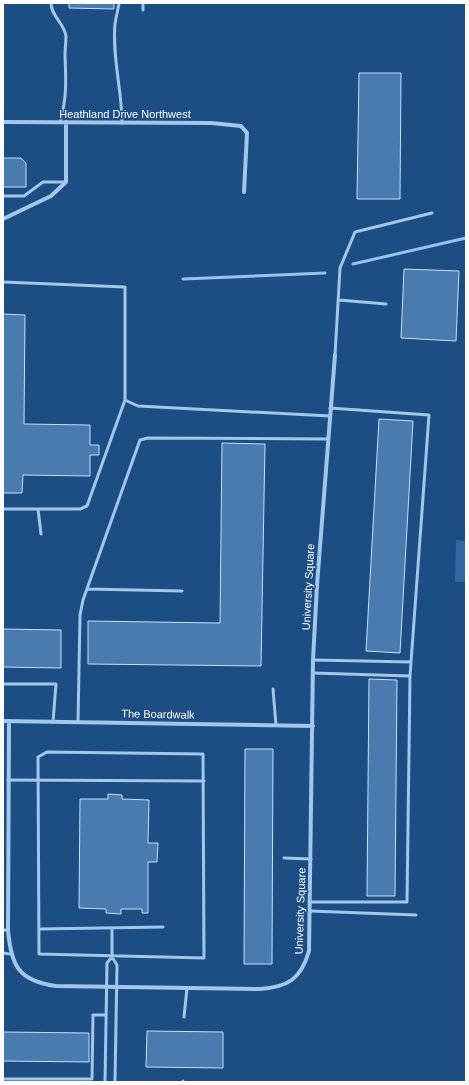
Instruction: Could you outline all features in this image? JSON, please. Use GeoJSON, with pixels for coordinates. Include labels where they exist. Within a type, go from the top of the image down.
{"type":"FeatureCollection","features":[{"type":"Feature","properties":{"kind":"street","name":"Heathland Drive Northwest"},"geometry":{"type":"LineString","coordinates":[[3,122],[231,124],[242,126],[247,133],[244,192]]}},
{"type":"Feature","properties":{"kind":"street"},"geometry":{"type":"LineString","coordinates":[[3,219],[51,196],[66,182],[66,122]]}},
{"type":"Feature","properties":{"kind":"street","name":"University Square"},"geometry":{"type":"LineString","coordinates":[[9,721],[5,930],[10,954],[23,974],[40,984],[116,988],[260,989],[276,988],[286,984],[298,975],[305,965],[309,951],[313,660],[317,585],[335,355]]}},
{"type":"Feature","properties":{"kind":"street","name":"The Boardwalk"},"geometry":{"type":"LineString","coordinates":[[3,721],[313,726]]}},
{"type":"Feature","properties":{"kind":"lane"},"geometry":{"type":"LineString","coordinates":[[51,3],[51,11],[66,35],[67,90],[65,106],[60,122]]}},
{"type":"Feature","properties":{"kind":"lane"},"geometry":{"type":"LineString","coordinates":[[119,3],[115,24],[116,63],[122,102],[122,123]]}},
{"type":"Feature","properties":{"kind":"lane"},"geometry":{"type":"LineString","coordinates":[[143,3],[143,10]]}},
{"type":"Feature","properties":{"kind":"lane"},"geometry":{"type":"LineString","coordinates":[[3,196],[24,196],[43,182],[66,182]]}},
{"type":"Feature","properties":{"kind":"lane"},"geometry":{"type":"LineString","coordinates":[[335,355],[340,268],[355,232],[432,213]]}},
{"type":"Feature","properties":{"kind":"lane"},"geometry":{"type":"LineString","coordinates":[[3,282],[125,287],[125,400],[87,506],[80,509],[3,509]]}},
{"type":"Feature","properties":{"kind":"lane"},"geometry":{"type":"LineString","coordinates":[[339,300],[386,304]]}},
{"type":"Feature","properties":{"kind":"lane"},"geometry":{"type":"LineString","coordinates":[[125,400],[138,406],[330,416]]}},
{"type":"Feature","properties":{"kind":"lane"},"geometry":{"type":"LineString","coordinates":[[310,902],[407,902],[410,676],[430,415],[330,408]]}},
{"type":"Feature","properties":{"kind":"lane"},"geometry":{"type":"LineString","coordinates":[[78,722],[80,614],[87,589],[140,440],[148,438],[328,439]]}},
{"type":"Feature","properties":{"kind":"lane"},"geometry":{"type":"LineString","coordinates":[[38,509],[42,534]]}},
{"type":"Feature","properties":{"kind":"lane"},"geometry":{"type":"LineString","coordinates":[[87,589],[182,591]]}},
{"type":"Feature","properties":{"kind":"lane"},"geometry":{"type":"LineString","coordinates":[[313,660],[411,662]]}},
{"type":"Feature","properties":{"kind":"lane"},"geometry":{"type":"LineString","coordinates":[[313,673],[410,676]]}},
{"type":"Feature","properties":{"kind":"lane"},"geometry":{"type":"LineString","coordinates":[[3,684],[56,684],[53,722]]}},
{"type":"Feature","properties":{"kind":"lane"},"geometry":{"type":"LineString","coordinates":[[273,689],[276,725]]}},
{"type":"Feature","properties":{"kind":"lane"},"geometry":{"type":"LineString","coordinates":[[47,752],[203,754],[204,958],[112,957],[39,954],[37,781],[38,757],[47,752]]}},
{"type":"Feature","properties":{"kind":"lane"},"geometry":{"type":"LineString","coordinates":[[8,780],[204,781]]}},
{"type":"Feature","properties":{"kind":"lane"},"geometry":{"type":"LineString","coordinates":[[284,858],[311,859]]}},
{"type":"Feature","properties":{"kind":"lane"},"geometry":{"type":"LineString","coordinates":[[310,911],[416,915]]}},
{"type":"Feature","properties":{"kind":"lane"},"geometry":{"type":"LineString","coordinates":[[39,929],[163,927]]}},
{"type":"Feature","properties":{"kind":"lane"},"geometry":{"type":"LineString","coordinates":[[112,929],[112,957],[117,965],[115,1082]]}},
{"type":"Feature","properties":{"kind":"lane"},"geometry":{"type":"LineString","coordinates":[[3,953],[10,954]]}},
{"type":"Feature","properties":{"kind":"lane"},"geometry":{"type":"LineString","coordinates":[[105,1082],[107,963],[112,957]]}},
{"type":"Feature","properties":{"kind":"lane"},"geometry":{"type":"LineString","coordinates":[[184,1017],[186,988]]}},
{"type":"Feature","properties":{"kind":"lane"},"geometry":{"type":"LineString","coordinates":[[3,1079],[92,1079],[93,1016],[106,1016]]}},
{"type":"Feature","properties":{"kind":"shaded area"},"geometry":{"type":"Polygon","coordinates":[[[456,540],[466,541],[466,582],[455,582],[456,540]]]}},
{"type":"Feature","properties":{"kind":"building"},"geometry":{"type":"Polygon","coordinates":[[[69,3],[114,3],[114,9],[69,8],[69,3]]]}},
{"type":"Feature","properties":{"kind":"building"},"geometry":{"type":"Polygon","coordinates":[[[359,73],[401,73],[400,199],[357,199],[359,73]]]}},
{"type":"Feature","properties":{"kind":"building"},"geometry":{"type":"Polygon","coordinates":[[[3,158],[21,158],[26,163],[26,187],[3,187],[3,158]]]}},
{"type":"Feature","properties":{"kind":"building"},"geometry":{"type":"Polygon","coordinates":[[[404,269],[459,271],[456,341],[401,338],[404,269]]]}},
{"type":"Feature","properties":{"kind":"building"},"geometry":{"type":"Polygon","coordinates":[[[3,314],[25,315],[24,424],[90,425],[90,445],[99,445],[99,455],[90,455],[90,476],[23,475],[22,493],[3,493],[3,314]]]}},
{"type":"Feature","properties":{"kind":"building"},"geometry":{"type":"Polygon","coordinates":[[[379,419],[413,421],[400,653],[366,651],[379,419]]]}},
{"type":"Feature","properties":{"kind":"building"},"geometry":{"type":"Polygon","coordinates":[[[222,443],[265,444],[261,666],[88,664],[88,621],[220,623],[222,443]]]}},
{"type":"Feature","properties":{"kind":"building"},"geometry":{"type":"Polygon","coordinates":[[[3,629],[61,630],[61,668],[3,667],[3,629]]]}},
{"type":"Feature","properties":{"kind":"building"},"geometry":{"type":"Polygon","coordinates":[[[369,679],[397,680],[395,896],[367,896],[369,679]]]}},
{"type":"Feature","properties":{"kind":"building"},"geometry":{"type":"Polygon","coordinates":[[[245,749],[273,749],[272,964],[244,964],[245,749]]]}},
{"type":"Feature","properties":{"kind":"building"},"geometry":{"type":"Polygon","coordinates":[[[108,794],[122,795],[122,799],[149,800],[148,843],[158,843],[157,862],[148,862],[148,913],[142,913],[142,909],[121,909],[121,914],[106,913],[106,909],[79,908],[80,799],[108,799],[108,794]]]}},
{"type":"Feature","properties":{"kind":"building"},"geometry":{"type":"Polygon","coordinates":[[[147,1031],[223,1032],[223,1068],[146,1067],[147,1031]]]}},
{"type":"Feature","properties":{"kind":"building"},"geometry":{"type":"Polygon","coordinates":[[[3,1032],[89,1033],[89,1062],[3,1061],[3,1032]]]}},
{"type":"Feature","properties":{"kind":"waterway"},"geometry":{"type":"LineString","coordinates":[[353,264],[466,238]]}},
{"type":"Feature","properties":{"kind":"waterway"},"geometry":{"type":"LineString","coordinates":[[183,279],[325,273]]}}]}
